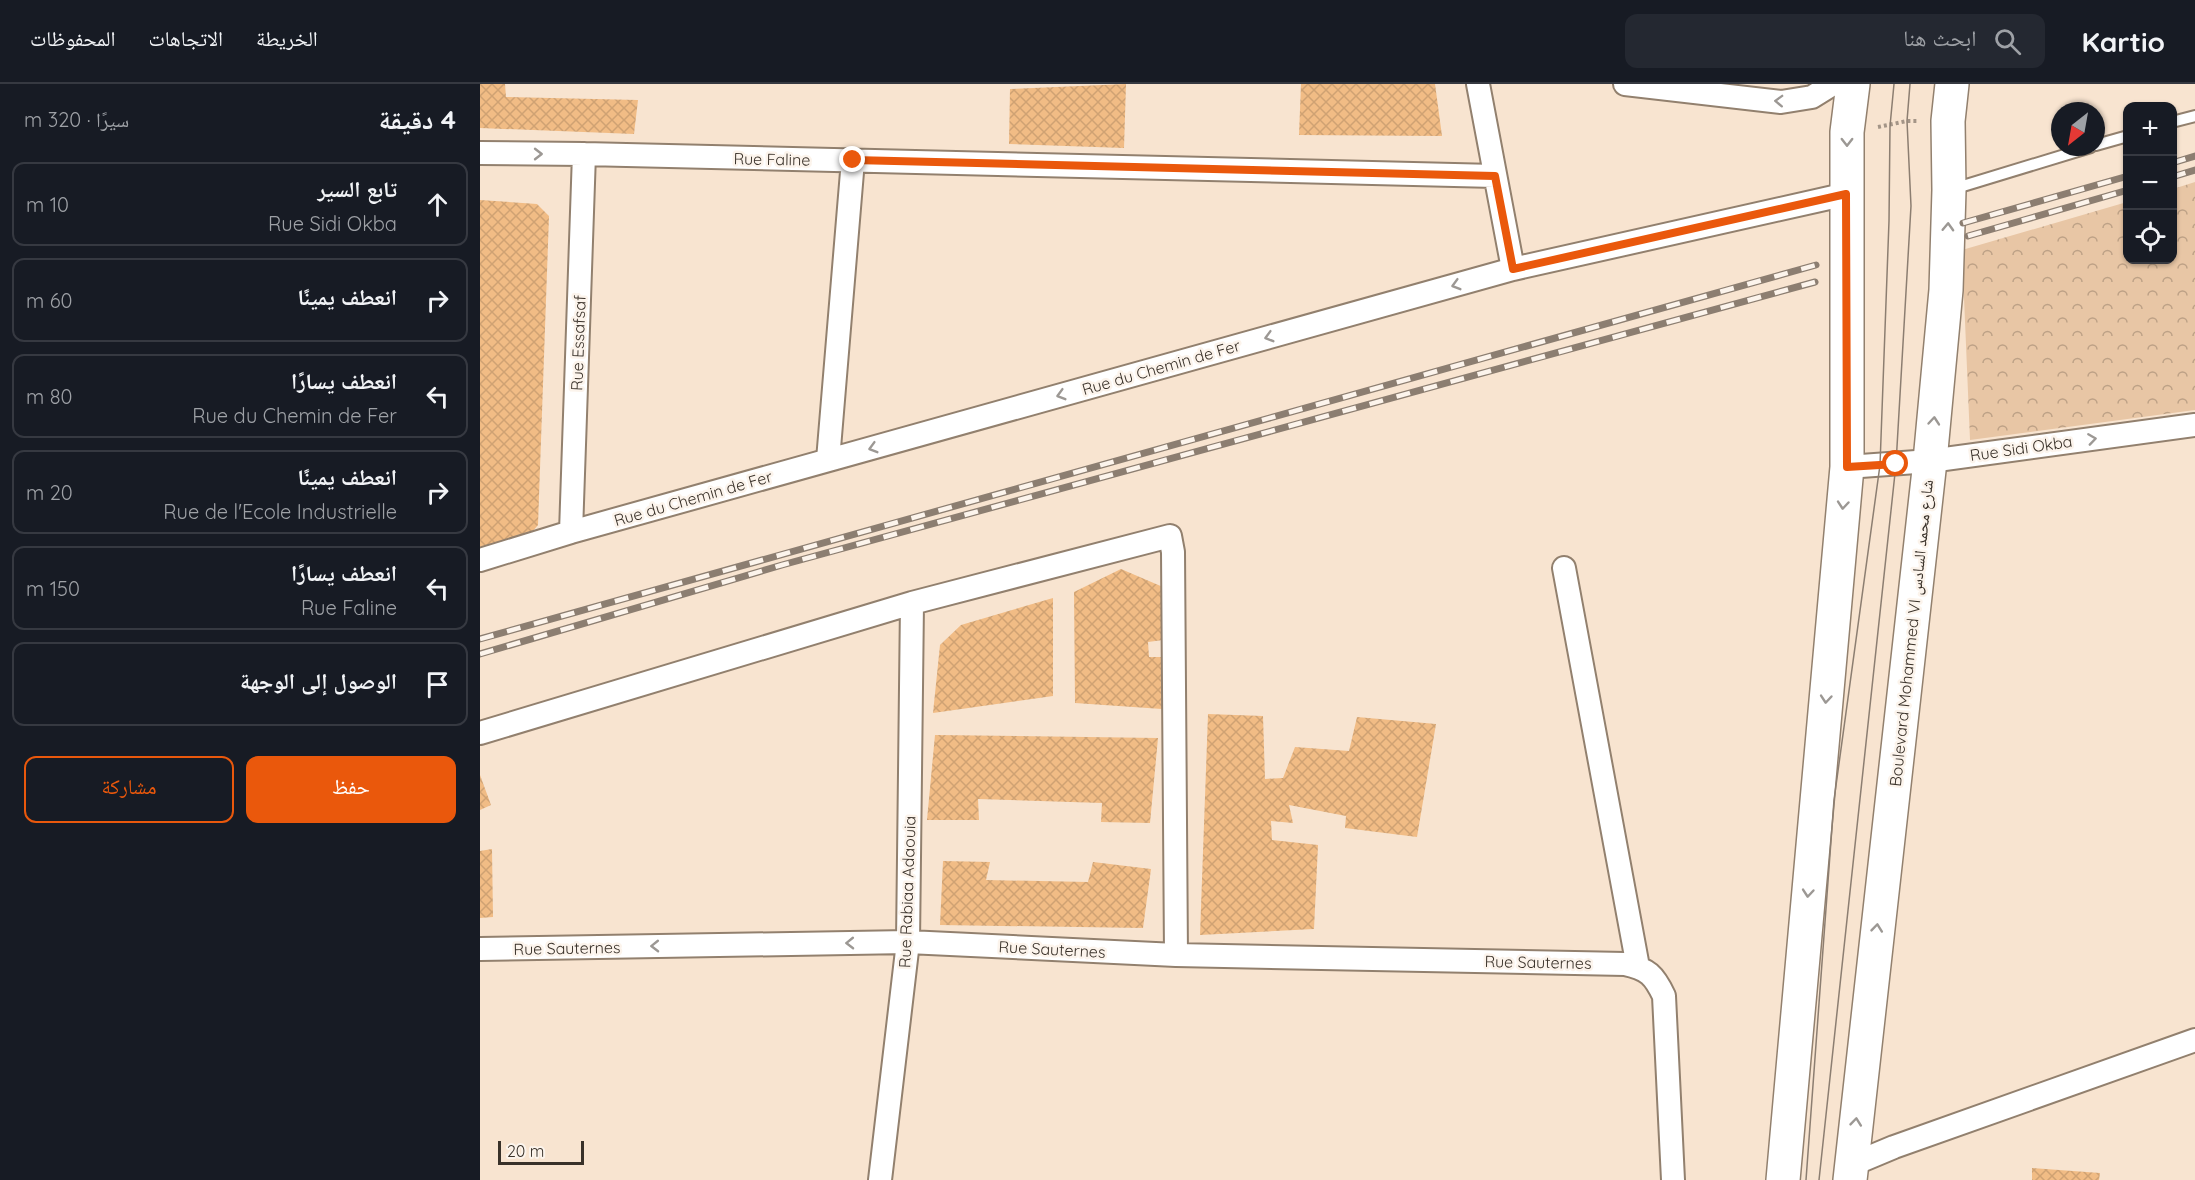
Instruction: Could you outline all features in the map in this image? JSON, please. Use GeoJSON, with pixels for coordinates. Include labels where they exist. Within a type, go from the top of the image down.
{"type":"FeatureCollection","features":[{"type":"Feature","properties":{"kind":"main road"},"geometry":{"type":"LineString","coordinates":[[1783,1180],[1847,467],[1846,194],[1847,132],[1853,84]]}},
{"type":"Feature","properties":{"kind":"main road","name":"Boulevard Mohammed VI شارع محمد السادس"},"geometry":{"type":"LineString","coordinates":[[1850,1172],[1930,460],[1946,290],[1949,190],[1948,121],[1952,84]]}},
{"type":"Feature","properties":{"kind":"street"},"geometry":{"type":"LineString","coordinates":[[1478,84],[1513,269]]}},
{"type":"Feature","properties":{"kind":"street"},"geometry":{"type":"LineString","coordinates":[[1625,84],[1781,102],[1812,97],[1833,84]]}},
{"type":"Feature","properties":{"kind":"street","name":"Rue Faline"},"geometry":{"type":"LineString","coordinates":[[480,153],[1495,176]]}},
{"type":"Feature","properties":{"kind":"street","name":"Rue Essafsaf"},"geometry":{"type":"LineString","coordinates":[[571,532],[584,154]]}},
{"type":"Feature","properties":{"kind":"street"},"geometry":{"type":"LineString","coordinates":[[828,460],[853,160]]}},
{"type":"Feature","properties":{"kind":"street","name":"Rue du Chemin de Fer"},"geometry":{"type":"LineString","coordinates":[[480,560],[571,532],[1513,269],[1846,194]]}},
{"type":"Feature","properties":{"kind":"street","name":"Rue Sidi Okba"},"geometry":{"type":"LineString","coordinates":[[1847,467],[1930,460],[2195,425]]}},
{"type":"Feature","properties":{"kind":"street"},"geometry":{"type":"LineString","coordinates":[[480,733],[912,603],[1167,536],[1172,537],[1176,955]]}},
{"type":"Feature","properties":{"kind":"street"},"geometry":{"type":"LineString","coordinates":[[1564,568],[1632,965],[1652,975],[1664,996],[1673,1180]]}},
{"type":"Feature","properties":{"kind":"street","name":"Rue Rabiaa Adaouia"},"geometry":{"type":"LineString","coordinates":[[880,1180],[908,942],[912,603]]}},
{"type":"Feature","properties":{"kind":"street","name":"Rue Sauternes"},"geometry":{"type":"LineString","coordinates":[[480,949],[908,942],[1176,955],[1632,965]]}},
{"type":"Feature","properties":{"kind":"street"},"geometry":{"type":"LineString","coordinates":[[1850,1172],[1894,1147],[2195,1041]]}},
{"type":"Feature","properties":{"kind":"lane"},"geometry":{"type":"LineString","coordinates":[[2177,121],[2195,116]]}},
{"type":"Feature","properties":{"kind":"lane"},"geometry":{"type":"LineString","coordinates":[[2105,143],[2123,137]]}},
{"type":"Feature","properties":{"kind":"lane"},"geometry":{"type":"LineString","coordinates":[[1949,190],[2061,156]]}},
{"type":"Feature","properties":{"kind":"path"},"geometry":{"type":"LineString","coordinates":[[1847,132],[1890,126],[1907,121],[1948,121]]}},
{"type":"Feature","properties":{"kind":"green space"},"geometry":{"type":"Polygon","coordinates":[[[2195,182],[2195,410],[1970,440],[1962,250],[2123,203],[2123,264],[2177,264],[2177,188],[2195,182]]]}},
{"type":"Feature","properties":{"kind":"building"},"geometry":{"type":"Polygon","coordinates":[[[480,84],[505,84],[506,97],[638,100],[634,134],[480,128],[480,84]]]}},
{"type":"Feature","properties":{"kind":"building"},"geometry":{"type":"Polygon","coordinates":[[[1126,84],[1124,148],[1009,144],[1010,89],[1126,84]]]}},
{"type":"Feature","properties":{"kind":"building"},"geometry":{"type":"Polygon","coordinates":[[[1301,84],[1435,84],[1442,136],[1299,135],[1301,84]]]}},
{"type":"Feature","properties":{"kind":"building"},"geometry":{"type":"Polygon","coordinates":[[[480,200],[537,204],[549,216],[538,525],[527,538],[480,552],[480,200]]]}},
{"type":"Feature","properties":{"kind":"building"},"geometry":{"type":"Polygon","coordinates":[[[1121,569],[1163,587],[1163,640],[1148,642],[1149,657],[1166,657],[1162,709],[1075,703],[1074,592],[1121,569]]]}},
{"type":"Feature","properties":{"kind":"building"},"geometry":{"type":"Polygon","coordinates":[[[1053,598],[1053,696],[933,713],[940,645],[961,625],[1053,598]]]}},
{"type":"Feature","properties":{"kind":"building"},"geometry":{"type":"Polygon","coordinates":[[[1208,714],[1263,716],[1265,779],[1283,778],[1295,747],[1349,751],[1357,717],[1436,724],[1417,837],[1345,828],[1346,816],[1289,805],[1293,823],[1271,821],[1272,840],[1318,845],[1314,929],[1200,935],[1208,714]]]}},
{"type":"Feature","properties":{"kind":"building"},"geometry":{"type":"Polygon","coordinates":[[[935,735],[1158,738],[1150,823],[1101,822],[1102,803],[978,799],[979,820],[927,820],[935,735]]]}},
{"type":"Feature","properties":{"kind":"building"},"geometry":{"type":"Polygon","coordinates":[[[480,775],[491,805],[480,810],[480,775]]]}},
{"type":"Feature","properties":{"kind":"building"},"geometry":{"type":"Polygon","coordinates":[[[492,849],[493,917],[480,918],[480,851],[492,849]]]}},
{"type":"Feature","properties":{"kind":"building"},"geometry":{"type":"Polygon","coordinates":[[[943,861],[990,862],[986,880],[1088,882],[1093,862],[1151,869],[1143,928],[940,925],[943,861]]]}},
{"type":"Feature","properties":{"kind":"building"},"geometry":{"type":"Polygon","coordinates":[[[2032,1168],[2100,1173],[2099,1180],[2032,1180],[2032,1168]]]}},
{"type":"Feature","properties":{"kind":"tram line"},"geometry":{"type":"LineString","coordinates":[[1806,1180],[1834,800],[1880,465],[1889,221],[1890,126],[1894,84]]}},
{"type":"Feature","properties":{"kind":"tram line"},"geometry":{"type":"LineString","coordinates":[[1819,1180],[1896,464],[1911,206],[1907,121],[1910,84]]}},
{"type":"Feature","properties":{"kind":"railway"},"geometry":{"type":"LineString","coordinates":[[2177,161],[2195,156]]}},
{"type":"Feature","properties":{"kind":"railway"},"geometry":{"type":"LineString","coordinates":[[2177,175],[2195,170]]}},
{"type":"Feature","properties":{"kind":"railway"},"geometry":{"type":"LineString","coordinates":[[1963,223],[2123,177]]}},
{"type":"Feature","properties":{"kind":"railway"},"geometry":{"type":"LineString","coordinates":[[1968,236],[2123,191]]}},
{"type":"Feature","properties":{"kind":"railway"},"geometry":{"type":"LineString","coordinates":[[480,639],[1816,265]]}},
{"type":"Feature","properties":{"kind":"railway"},"geometry":{"type":"LineString","coordinates":[[480,654],[782,565],[1815,282]]}},
{"type":"Feature","properties":{"kind":"route"},"geometry":{"type":"LineString","coordinates":[[853,160],[1495,176],[1513,269],[1846,194],[1847,467],[1896,464]]}}]}
